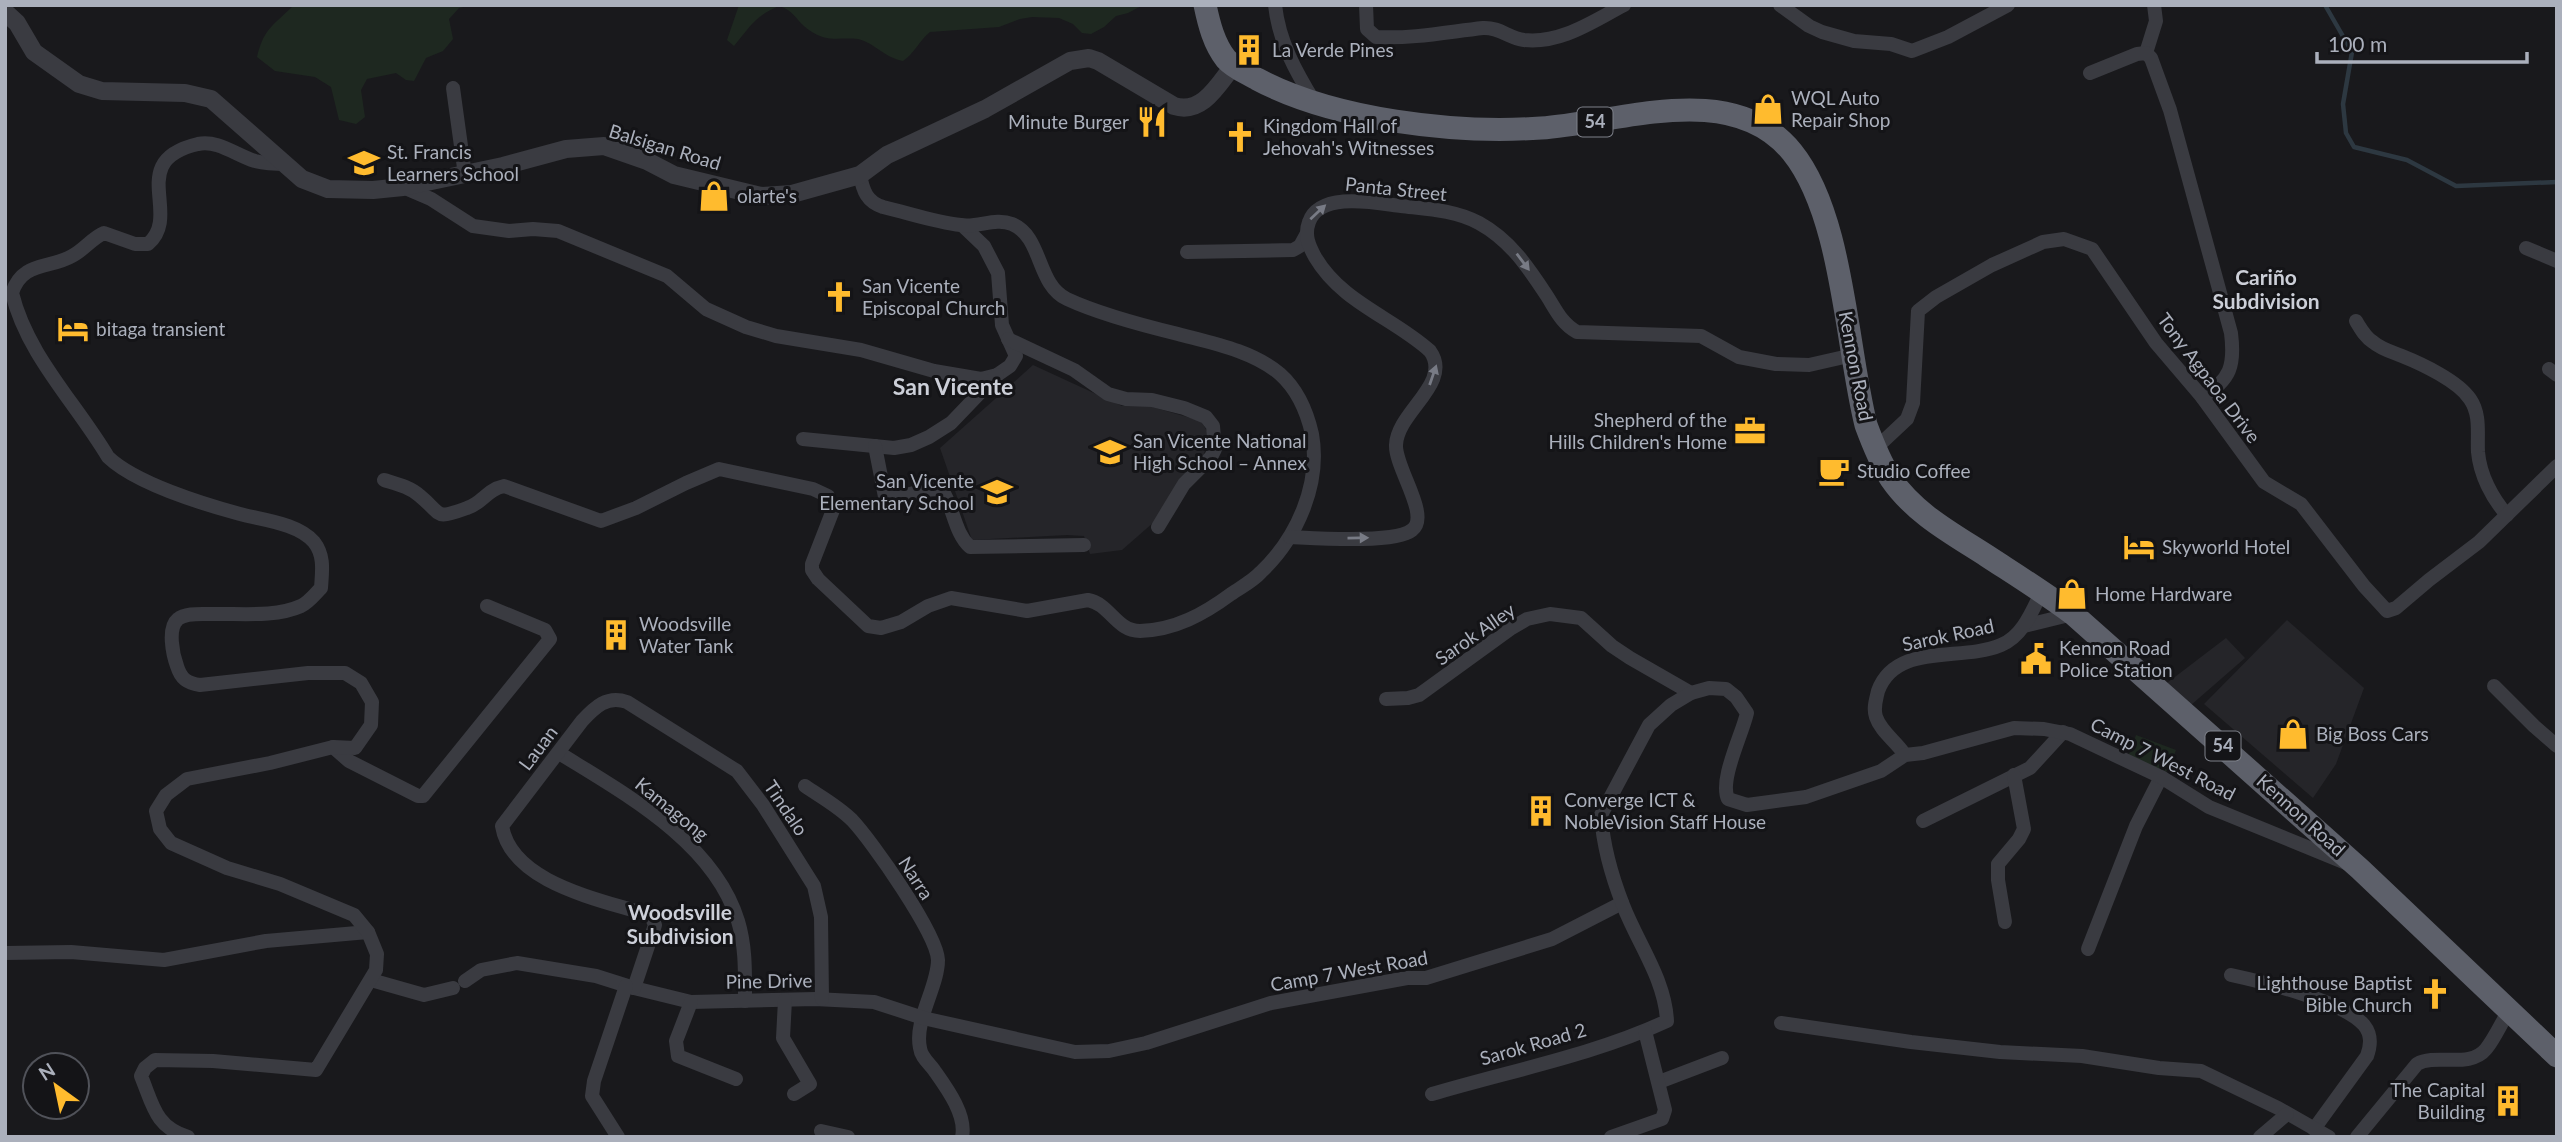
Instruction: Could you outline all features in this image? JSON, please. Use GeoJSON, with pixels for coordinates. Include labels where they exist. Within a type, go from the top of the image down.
{"type":"FeatureCollection","features":[{"type":"Feature","properties":{"kind":"highway"},"geometry":{"type":"LineString","coordinates":[[1205,5],[1209,24],[1220,49],[1233,66]]}},
{"type":"Feature","properties":{"kind":"highway","name":"Kennon Road"},"geometry":{"type":"LineString","coordinates":[[1233,66],[1281,91],[1315,104],[1408,122],[1490,129],[1540,128],[1666,111],[1711,111],[1756,123],[1776,135],[1791,150],[1815,187],[1836,263],[1860,401],[1875,449],[1891,478],[1921,511],[2073,614],[2360,869],[2557,1056]]}},
{"type":"Feature","properties":{"kind":"street"},"geometry":{"type":"LineString","coordinates":[[1275,5],[1280,36],[1315,104]]}},
{"type":"Feature","properties":{"kind":"street"},"geometry":{"type":"LineString","coordinates":[[1366,5],[1367,29],[1376,37],[1435,36],[1490,28],[1524,40],[1574,32],[1624,5]]}},
{"type":"Feature","properties":{"kind":"street"},"geometry":{"type":"LineString","coordinates":[[1780,5],[1822,32],[1854,41],[1891,44],[1912,51],[1948,37],[2008,5]]}},
{"type":"Feature","properties":{"kind":"street"},"geometry":{"type":"LineString","coordinates":[[2146,53],[2156,21],[2154,5]]}},
{"type":"Feature","properties":{"kind":"street","name":"Balsigan Road"},"geometry":{"type":"LineString","coordinates":[[5,12],[17,23],[34,52],[79,84],[102,90],[184,93],[211,99],[302,179],[328,189],[373,190],[403,187],[465,175],[566,149],[604,146],[647,161],[674,175],[761,196],[792,194],[860,175],[894,150],[985,109],[1070,61],[1089,58],[1098,61],[1174,106],[1185,109],[1195,107],[1205,99],[1233,66]]}},
{"type":"Feature","properties":{"kind":"street"},"geometry":{"type":"LineString","coordinates":[[2090,73],[2146,53]]}},
{"type":"Feature","properties":{"kind":"street"},"geometry":{"type":"LineString","coordinates":[[2146,53],[2151,58],[2170,110],[2231,333],[2232,364],[2229,373],[2217,389],[2202,397]]}},
{"type":"Feature","properties":{"kind":"street"},"geometry":{"type":"LineString","coordinates":[[453,88],[465,175]]}},
{"type":"Feature","properties":{"kind":"street"},"geometry":{"type":"LineString","coordinates":[[188,1137],[164,1125],[158,1118],[141,1076],[149,1063],[155,1060],[213,1061],[316,1070],[371,980],[376,970],[377,954],[368,932],[358,919],[348,912],[280,884],[226,868],[171,843],[160,829],[156,811],[166,795],[187,779],[270,763],[333,747],[355,747],[371,725],[372,702],[361,683],[345,673],[308,673],[200,685],[187,682],[178,672],[172,639],[175,623],[179,618],[188,615],[272,612],[302,606],[321,588],[323,560],[313,541],[296,531],[274,522],[194,500],[132,474],[108,457],[31,343],[15,307],[10,286],[42,265],[72,257],[104,233],[135,244],[148,244],[155,239],[160,223],[159,173],[168,159],[185,148],[211,143],[253,160],[287,164]]}},
{"type":"Feature","properties":{"kind":"street"},"geometry":{"type":"LineString","coordinates":[[384,480],[404,486],[420,495],[436,513],[449,515],[472,507],[491,489],[504,486],[601,521],[636,508],[686,482],[719,469],[813,489],[828,496],[833,510],[812,564],[813,570],[818,579],[868,626],[881,628],[901,622],[928,606],[951,598],[1027,611],[1088,600],[1097,602],[1108,610],[1120,625],[1139,631],[1177,625],[1205,613],[1261,573],[1290,537],[1308,498],[1315,467],[1309,421],[1296,392],[1280,374],[1239,352],[1065,298],[1047,279],[1030,240],[1016,225],[1004,221],[963,226],[874,204],[863,190],[860,175]]}},
{"type":"Feature","properties":{"kind":"street"},"geometry":{"type":"LineString","coordinates":[[403,187],[431,200],[473,226],[509,231],[558,231],[667,276],[706,309],[746,327],[806,342],[861,350],[934,371],[981,379],[997,375]]}},
{"type":"Feature","properties":{"kind":"street","name":"Panta Street"},"geometry":{"type":"LineString","coordinates":[[1306,235],[1311,216],[1323,206],[1338,202],[1375,203],[1442,211],[1477,222],[1503,239],[1527,267],[1565,324],[1577,332],[1701,336],[1739,357],[1776,364],[1809,365],[1853,355]]}},
{"type":"Feature","properties":{"kind":"street"},"geometry":{"type":"LineString","coordinates":[[803,439],[894,448],[911,445],[951,424],[997,375],[1010,366],[1016,356],[1002,325],[998,272],[984,246],[963,226]]}},
{"type":"Feature","properties":{"kind":"street"},"geometry":{"type":"LineString","coordinates":[[1290,537],[1386,537],[1405,535],[1415,528],[1418,519],[1417,505],[1407,486],[1396,446],[1401,428],[1433,381],[1437,365],[1435,358],[1424,346],[1359,303],[1334,280],[1315,257],[1306,235]]}},
{"type":"Feature","properties":{"kind":"street"},"geometry":{"type":"LineString","coordinates":[[1187,252],[1293,250],[1300,246],[1306,235]]}},
{"type":"Feature","properties":{"kind":"street","name":"Tony Agpaoa Drive"},"geometry":{"type":"LineString","coordinates":[[1875,449],[1907,419],[1913,403],[1918,311],[1936,297],[1992,265],[2055,239],[2064,239],[2092,249],[2156,343],[2202,397],[2264,482],[2301,504],[2364,586],[2387,611],[2396,608],[2480,542],[2557,466]]}},
{"type":"Feature","properties":{"kind":"street"},"geometry":{"type":"LineString","coordinates":[[2526,248],[2557,261]]}},
{"type":"Feature","properties":{"kind":"street"},"geometry":{"type":"LineString","coordinates":[[2356,321],[2364,334],[2378,346],[2419,364],[2472,402],[2478,421],[2478,453],[2482,469],[2497,504],[2507,515]]}},
{"type":"Feature","properties":{"kind":"street"},"geometry":{"type":"LineString","coordinates":[[1008,339],[1074,370],[1108,394],[1126,399],[1152,400],[1206,417],[1213,426],[1215,449],[1211,457],[1184,484],[1158,527]]}},
{"type":"Feature","properties":{"kind":"street"},"geometry":{"type":"LineString","coordinates":[[875,446],[885,497],[892,498],[931,488],[942,490],[949,501],[963,540],[970,547],[1084,545]]}},
{"type":"Feature","properties":{"kind":"street","name":"Sarok Road"},"geometry":{"type":"LineString","coordinates":[[1905,755],[1883,730],[1876,717],[1875,702],[1887,673],[1900,663],[1977,652],[2002,645],[2024,626],[2042,591]]}},
{"type":"Feature","properties":{"kind":"street"},"geometry":{"type":"LineString","coordinates":[[333,747],[349,761],[418,796],[423,796],[550,639],[545,630],[487,606]]}},
{"type":"Feature","properties":{"kind":"street","name":"Sarok Alley"},"geometry":{"type":"LineString","coordinates":[[1386,699],[1419,695],[1510,629],[1527,619],[1550,614],[1581,618],[1612,646],[1691,693]]}},
{"type":"Feature","properties":{"kind":"street","name":"Sarok Road"},"geometry":{"type":"LineString","coordinates":[[2024,626],[2073,614]]}},
{"type":"Feature","properties":{"kind":"street"},"geometry":{"type":"LineString","coordinates":[[2494,686],[2557,746]]}},
{"type":"Feature","properties":{"kind":"street","name":"Camp 7 West Road"},"geometry":{"type":"LineString","coordinates":[[1645,1031],[1667,1021],[1666,1003],[1660,984],[1622,903],[1601,815],[1649,725],[1671,705],[1691,693],[1709,688],[1726,690],[1736,697],[1747,713],[1725,785],[1728,799],[1747,806],[1782,802],[1833,789],[1881,771],[1905,755],[1923,753],[2014,728],[2063,732],[2161,777],[2210,807],[2360,869]]}},
{"type":"Feature","properties":{"kind":"street","name":"Lauan"},"geometry":{"type":"LineString","coordinates":[[620,699],[610,699],[593,710],[502,826],[504,836],[523,861],[565,889],[651,916],[655,925],[630,987]]}},
{"type":"Feature","properties":{"kind":"street","name":"Tindalo"},"geometry":{"type":"LineString","coordinates":[[620,699],[737,771],[763,805],[814,886],[821,917],[822,999]]}},
{"type":"Feature","properties":{"kind":"street"},"geometry":{"type":"LineString","coordinates":[[1923,821],[2031,768],[2063,732]]}},
{"type":"Feature","properties":{"kind":"street","name":"Kamagong"},"geometry":{"type":"LineString","coordinates":[[559,753],[632,799],[698,853],[726,890],[738,921],[745,953],[745,1000]]}},
{"type":"Feature","properties":{"kind":"street"},"geometry":{"type":"LineString","coordinates":[[2005,922],[1998,864],[2024,829],[2014,775]]}},
{"type":"Feature","properties":{"kind":"street"},"geometry":{"type":"LineString","coordinates":[[2088,949],[2137,826],[2161,777]]}},
{"type":"Feature","properties":{"kind":"street","name":"Narra"},"geometry":{"type":"LineString","coordinates":[[805,786],[836,806],[852,821],[897,882],[934,942],[938,960],[923,1018],[919,1046],[956,1108],[963,1123],[962,1137]]}},
{"type":"Feature","properties":{"kind":"street","name":"Camp 7 West Road"},"geometry":{"type":"LineString","coordinates":[[1075,1052],[1109,1051],[1146,1043],[1271,1003],[1407,978],[1426,978],[1552,939],[1622,903]]}},
{"type":"Feature","properties":{"kind":"street"},"geometry":{"type":"LineString","coordinates":[[5,953],[71,952],[164,960],[266,941],[368,932]]}},
{"type":"Feature","properties":{"kind":"street","name":"Pine Drive"},"geometry":{"type":"LineString","coordinates":[[371,980],[424,995],[459,985],[481,970],[517,962],[596,976],[691,1002],[822,999],[874,1002],[923,1018],[1075,1052]]}},
{"type":"Feature","properties":{"kind":"street"},"geometry":{"type":"LineString","coordinates":[[2231,975],[2277,987],[2329,1006],[2357,1019],[2367,1030],[2371,1046],[2367,1056],[2314,1129]]}},
{"type":"Feature","properties":{"kind":"street"},"geometry":{"type":"LineString","coordinates":[[618,1137],[592,1096],[594,1081],[630,987]]}},
{"type":"Feature","properties":{"kind":"street"},"geometry":{"type":"LineString","coordinates":[[785,1000],[783,1038],[810,1084],[794,1094]]}},
{"type":"Feature","properties":{"kind":"street"},"geometry":{"type":"LineString","coordinates":[[691,1002],[676,1041],[678,1056],[736,1079]]}},
{"type":"Feature","properties":{"kind":"street"},"geometry":{"type":"LineString","coordinates":[[2357,1137],[2417,1064],[2426,1059],[2476,1056],[2485,1050],[2509,1011]]}},
{"type":"Feature","properties":{"kind":"street"},"geometry":{"type":"LineString","coordinates":[[1781,1023],[1911,1042],[2000,1052],[2082,1056],[2159,1068],[2201,1071],[2329,1137]]}},
{"type":"Feature","properties":{"kind":"street"},"geometry":{"type":"LineString","coordinates":[[1611,1137],[1662,1119],[1665,1110],[1645,1031]]}},
{"type":"Feature","properties":{"kind":"street","name":"Sarok Road 2"},"geometry":{"type":"LineString","coordinates":[[1432,1094],[1645,1031]]}},
{"type":"Feature","properties":{"kind":"street"},"geometry":{"type":"LineString","coordinates":[[1658,1082],[1723,1058]]}},
{"type":"Feature","properties":{"kind":"street"},"geometry":{"type":"LineString","coordinates":[[2260,1137],[2287,1114]]}},
{"type":"Feature","properties":{"kind":"street"},"geometry":{"type":"LineString","coordinates":[[821,1131],[848,1137]]}},
{"type":"Feature","properties":{"kind":"shaded area"},"geometry":{"type":"Polygon","coordinates":[[[294,5],[472,5],[459,8],[449,19],[453,39],[443,51],[426,58],[414,81],[406,80],[396,73],[367,79],[361,90],[365,117],[356,124],[339,120],[331,87],[315,77],[275,71],[257,57],[266,33],[294,5]]]}},
{"type":"Feature","properties":{"kind":"shaded area"},"geometry":{"type":"Polygon","coordinates":[[[739,5],[1143,5],[1116,16],[1091,34],[1082,33],[1073,24],[1059,18],[1032,17],[999,27],[930,32],[903,61],[890,57],[858,39],[827,38],[815,34],[789,11],[779,6],[758,18],[734,46],[727,40],[739,5]]]}},
{"type":"Feature","properties":{"kind":"shaded area","name":"San Vicente National High School – Annex"},"geometry":{"type":"Polygon","coordinates":[[[1033,365],[1122,406],[1149,406],[1201,421],[1207,431],[1208,443],[1201,461],[1154,522],[1122,550],[1090,554],[1084,536],[972,540],[940,448],[1033,365]]]}},
{"type":"Feature","properties":{"kind":"shaded area","name":"Big Boss Cars"},"geometry":{"type":"Polygon","coordinates":[[[2287,620],[2364,688],[2336,764],[2313,798],[2204,704],[2287,620]]]}},
{"type":"Feature","properties":{"kind":"shaded area"},"geometry":{"type":"Polygon","coordinates":[[[2226,638],[2245,658],[2191,705],[2167,683],[2226,638]]]}},
{"type":"Feature","properties":{"kind":"shaded area"},"geometry":{"type":"Polygon","coordinates":[[[2136,735],[2176,750],[2168,772],[2128,757],[2136,735]]]}},
{"type":"Feature","properties":{"kind":"waterway"},"geometry":{"type":"LineString","coordinates":[[2325,5],[2352,52],[2343,104],[2346,133],[2354,147],[2407,160],[2456,186],[2557,182]]}},
{"type":"Feature","properties":{"kind":"place","name":"La Verde Pines"},"geometry":{"type":"Point","coordinates":[1249,50]}},
{"type":"Feature","properties":{"kind":"place","name":"WQL Auto Repair Shop"},"geometry":{"type":"Point","coordinates":[1768,109]}},
{"type":"Feature","properties":{"kind":"place","name":"Minute Burger"},"geometry":{"type":"Point","coordinates":[1152,122]}},
{"type":"Feature","properties":{"kind":"place","name":"Kingdom Hall of Jehovah's Witnesses"},"geometry":{"type":"Point","coordinates":[1240,137]}},
{"type":"Feature","properties":{"kind":"place","name":"St. Francis Learners School"},"geometry":{"type":"Point","coordinates":[364,163]}},
{"type":"Feature","properties":{"kind":"place","name":"olarte's"},"geometry":{"type":"Point","coordinates":[714,196]}},
{"type":"Feature","properties":{"kind":"place","name":"San Vicente Episcopal Church"},"geometry":{"type":"Point","coordinates":[839,297]}},
{"type":"Feature","properties":{"kind":"place","name":"bitaga transient"},"geometry":{"type":"Point","coordinates":[73,329]}},
{"type":"Feature","properties":{"kind":"place","name":"Shepherd of the Hills Children's Home"},"geometry":{"type":"Point","coordinates":[1750,431]}},
{"type":"Feature","properties":{"kind":"place","name":"San Vicente National High School – Annex"},"geometry":{"type":"Point","coordinates":[1110,452]}},
{"type":"Feature","properties":{"kind":"place","name":"Studio Coffee"},"geometry":{"type":"Point","coordinates":[1834,471]}},
{"type":"Feature","properties":{"kind":"place","name":"San Vicente Elementary School"},"geometry":{"type":"Point","coordinates":[997,492]}},
{"type":"Feature","properties":{"kind":"place","name":"Skyworld Hotel"},"geometry":{"type":"Point","coordinates":[2139,547]}},
{"type":"Feature","properties":{"kind":"place","name":"Home Hardware"},"geometry":{"type":"Point","coordinates":[2072,594]}},
{"type":"Feature","properties":{"kind":"place","name":"Woodsville Water Tank"},"geometry":{"type":"Point","coordinates":[616,635]}},
{"type":"Feature","properties":{"kind":"place","name":"Kennon Road Police Station"},"geometry":{"type":"Point","coordinates":[2036,659]}},
{"type":"Feature","properties":{"kind":"place","name":"Big Boss Cars"},"geometry":{"type":"Point","coordinates":[2293,734]}},
{"type":"Feature","properties":{"kind":"place","name":"Converge ICT & NobleVision Staff House"},"geometry":{"type":"Point","coordinates":[1541,811]}},
{"type":"Feature","properties":{"kind":"place","name":"Lighthouse Baptist Bible Church"},"geometry":{"type":"Point","coordinates":[2435,994]}},
{"type":"Feature","properties":{"kind":"place","name":"The Capital Building"},"geometry":{"type":"Point","coordinates":[2508,1101]}},
{"type":"Feature","properties":{"kind":"district","name":"Cariño Subdivision"},"geometry":{"type":"Point","coordinates":[2266,290]}},
{"type":"Feature","properties":{"kind":"district","name":"San Vicente"},"geometry":{"type":"Point","coordinates":[953,387]}},
{"type":"Feature","properties":{"kind":"district","name":"Woodsville Subdivision"},"geometry":{"type":"Point","coordinates":[680,925]}}]}
